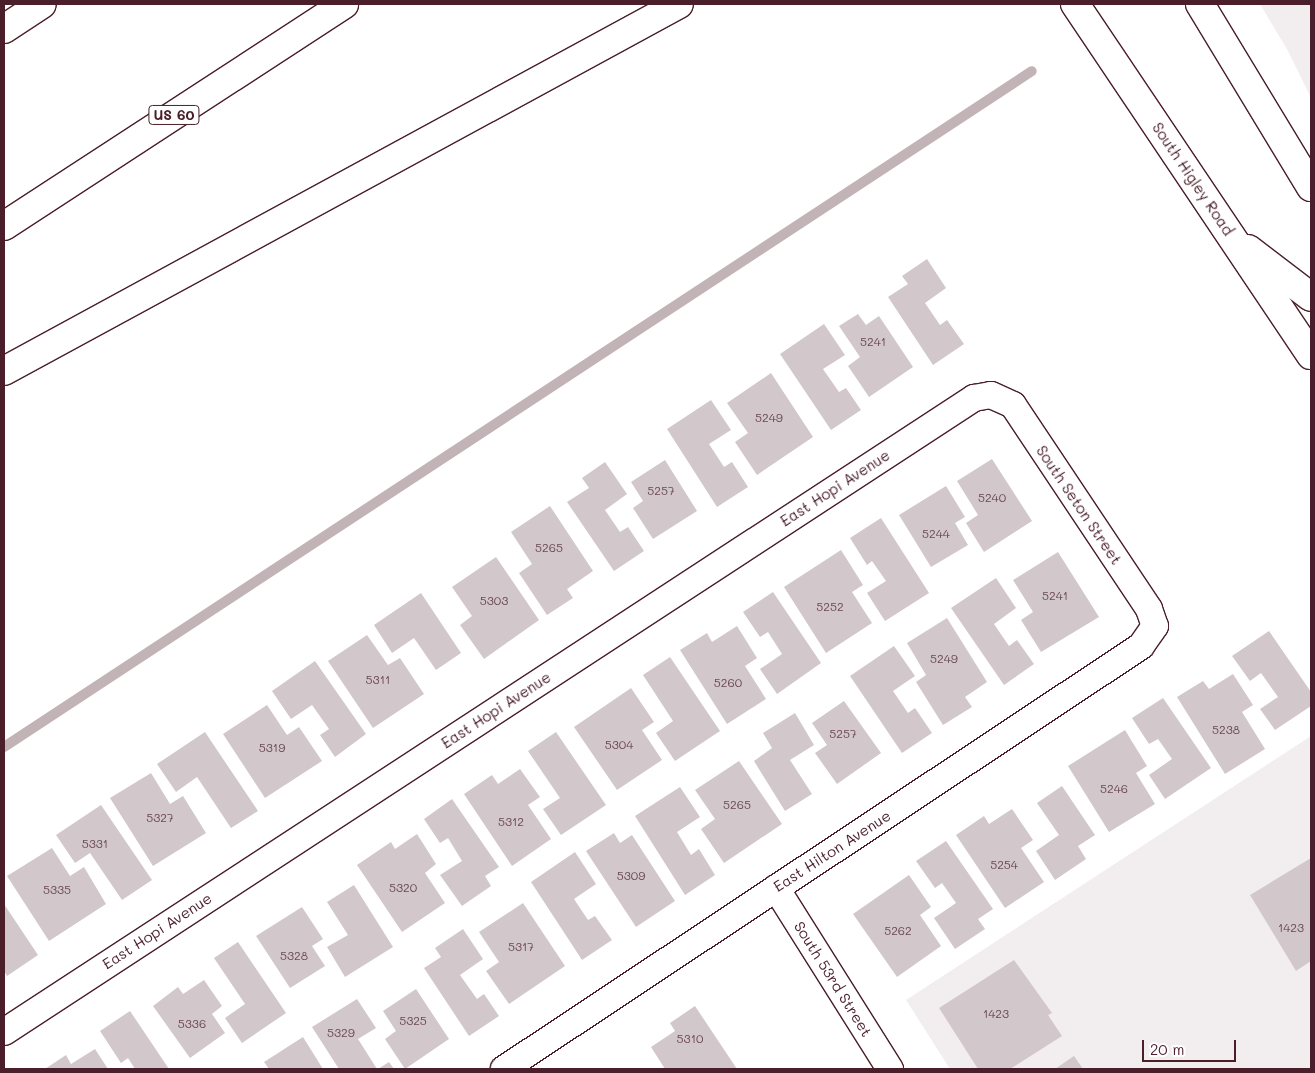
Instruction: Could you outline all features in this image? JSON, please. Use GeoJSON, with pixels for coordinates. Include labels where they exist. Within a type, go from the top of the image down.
{"type":"FeatureCollection","features":[{"type":"Feature","properties":{"kind":"main road"},"geometry":{"type":"LineString","coordinates":[[4,29],[42,4]]}},
{"type":"Feature","properties":{"kind":"main road","name":"US 60"},"geometry":{"type":"LineString","coordinates":[[4,226],[344,4]]}},
{"type":"Feature","properties":{"kind":"main road"},"geometry":{"type":"LineString","coordinates":[[4,371],[679,4]]}},
{"type":"Feature","properties":{"kind":"main road","name":"South Higley Road"},"geometry":{"type":"LineString","coordinates":[[1075,4],[1311,355]]}},
{"type":"Feature","properties":{"kind":"main road"},"geometry":{"type":"LineString","coordinates":[[1200,4],[1311,187]]}},
{"type":"Feature","properties":{"kind":"main road"},"geometry":{"type":"LineString","coordinates":[[1233,238],[1311,297]]}},
{"type":"Feature","properties":{"kind":"street","name":"South Seton Street"},"geometry":{"type":"LineString","coordinates":[[991,395],[1013,405],[1149,609],[1155,626]]}},
{"type":"Feature","properties":{"kind":"street","name":"East Hopi Avenue"},"geometry":{"type":"LineString","coordinates":[[4,1032],[974,398],[991,395]]}},
{"type":"Feature","properties":{"kind":"street","name":"East Hilton Avenue"},"geometry":{"type":"LineString","coordinates":[[504,1069],[1141,646],[1155,626]]}},
{"type":"Feature","properties":{"kind":"street","name":"South 53rd Street"},"geometry":{"type":"LineString","coordinates":[[776,888],[890,1069]]}},
{"type":"Feature","properties":{"kind":"shaded area"},"geometry":{"type":"Polygon","coordinates":[[[1260,4],[1311,4],[1311,98],[1288,51],[1260,4]]]}},
{"type":"Feature","properties":{"kind":"shaded area"},"geometry":{"type":"Polygon","coordinates":[[[1311,736],[1311,1069],[950,1069],[906,1000],[1311,736]]]}},
{"type":"Feature","properties":{"kind":"building"},"geometry":{"type":"Polygon","coordinates":[[[927,259],[946,288],[925,303],[940,325],[947,320],[964,344],[933,365],[888,297],[908,284],[902,276],[927,259]]]}},
{"type":"Feature","properties":{"kind":"building"},"geometry":{"type":"Polygon","coordinates":[[[858,314],[866,325],[879,316],[913,367],[869,397],[848,366],[860,357],[839,326],[858,314]]]}},
{"type":"Feature","properties":{"kind":"building"},"geometry":{"type":"Polygon","coordinates":[[[824,324],[845,355],[823,369],[839,392],[846,388],[861,410],[831,430],[780,354],[824,324]]]}},
{"type":"Feature","properties":{"kind":"building"},"geometry":{"type":"Polygon","coordinates":[[[771,373],[813,437],[757,475],[735,442],[748,433],[727,403],[771,373]]]}},
{"type":"Feature","properties":{"kind":"building"},"geometry":{"type":"Polygon","coordinates":[[[711,400],[731,430],[709,444],[724,467],[732,462],[748,487],[717,507],[667,429],[711,400]]]}},
{"type":"Feature","properties":{"kind":"building"},"geometry":{"type":"Polygon","coordinates":[[[992,459],[1032,521],[984,552],[966,523],[978,515],[957,481],[992,459]]]}},
{"type":"Feature","properties":{"kind":"building"},"geometry":{"type":"Polygon","coordinates":[[[665,460],[697,511],[653,539],[633,508],[643,501],[631,482],[665,460]]]}},
{"type":"Feature","properties":{"kind":"building"},"geometry":{"type":"Polygon","coordinates":[[[605,462],[627,494],[605,510],[620,532],[628,527],[644,551],[614,571],[567,502],[589,488],[582,478],[605,462]]]}},
{"type":"Feature","properties":{"kind":"building"},"geometry":{"type":"Polygon","coordinates":[[[946,486],[965,517],[955,523],[968,545],[931,567],[899,515],[946,486]]]}},
{"type":"Feature","properties":{"kind":"building"},"geometry":{"type":"Polygon","coordinates":[[[550,506],[593,571],[567,589],[573,598],[547,615],[519,573],[532,564],[511,532],[550,506]]]}},
{"type":"Feature","properties":{"kind":"building"},"geometry":{"type":"Polygon","coordinates":[[[881,518],[929,593],[885,621],[867,593],[886,581],[872,561],[867,565],[850,538],[881,518]]]}},
{"type":"Feature","properties":{"kind":"building"},"geometry":{"type":"Polygon","coordinates":[[[841,550],[863,585],[852,592],[872,623],[826,653],[784,587],[841,550]]]}},
{"type":"Feature","properties":{"kind":"building"},"geometry":{"type":"Polygon","coordinates":[[[1058,552],[1099,617],[1041,652],[1021,620],[1033,612],[1013,580],[1058,552]]]}},
{"type":"Feature","properties":{"kind":"building"},"geometry":{"type":"Polygon","coordinates":[[[496,557],[539,620],[484,659],[460,625],[472,616],[452,587],[496,557]]]}},
{"type":"Feature","properties":{"kind":"building"},"geometry":{"type":"Polygon","coordinates":[[[996,578],[1016,608],[994,624],[1009,646],[1017,640],[1034,664],[1004,685],[951,608],[996,578]]]}},
{"type":"Feature","properties":{"kind":"building"},"geometry":{"type":"Polygon","coordinates":[[[773,592],[821,663],[777,694],[760,669],[782,654],[768,632],[760,637],[743,612],[773,592]]]}},
{"type":"Feature","properties":{"kind":"building"},"geometry":{"type":"Polygon","coordinates":[[[421,593],[461,653],[436,670],[414,638],[392,653],[374,625],[421,593]]]}},
{"type":"Feature","properties":{"kind":"building"},"geometry":{"type":"Polygon","coordinates":[[[947,618],[987,682],[965,697],[972,707],[943,725],[916,682],[926,675],[907,643],[947,618]]]}},
{"type":"Feature","properties":{"kind":"building"},"geometry":{"type":"Polygon","coordinates":[[[737,626],[757,658],[745,666],[766,699],[727,724],[680,650],[707,633],[712,642],[737,626]]]}},
{"type":"Feature","properties":{"kind":"building"},"geometry":{"type":"Polygon","coordinates":[[[1269,631],[1311,692],[1311,706],[1275,730],[1260,709],[1278,697],[1261,673],[1250,681],[1232,656],[1269,631]]]}},
{"type":"Feature","properties":{"kind":"building"},"geometry":{"type":"Polygon","coordinates":[[[367,635],[388,665],[400,658],[424,694],[373,728],[328,661],[367,635]]]}},
{"type":"Feature","properties":{"kind":"building"},"geometry":{"type":"Polygon","coordinates":[[[894,646],[915,676],[893,691],[908,713],[915,708],[932,733],[902,753],[850,676],[894,646]]]}},
{"type":"Feature","properties":{"kind":"building"},"geometry":{"type":"Polygon","coordinates":[[[670,657],[720,731],[675,761],[656,733],[673,721],[643,675],[670,657]]]}},
{"type":"Feature","properties":{"kind":"building"},"geometry":{"type":"Polygon","coordinates":[[[315,661],[366,734],[335,757],[320,735],[329,729],[312,705],[291,719],[272,691],[315,661]]]}},
{"type":"Feature","properties":{"kind":"building"},"geometry":{"type":"Polygon","coordinates":[[[1233,674],[1253,705],[1242,712],[1265,749],[1225,774],[1177,697],[1203,681],[1209,689],[1233,674]]]}},
{"type":"Feature","properties":{"kind":"building"},"geometry":{"type":"Polygon","coordinates":[[[631,688],[654,722],[642,730],[662,760],[617,790],[574,727],[631,688]]]}},
{"type":"Feature","properties":{"kind":"building"},"geometry":{"type":"Polygon","coordinates":[[[1163,698],[1211,768],[1165,799],[1149,775],[1172,759],[1158,739],[1149,744],[1132,718],[1163,698]]]}},
{"type":"Feature","properties":{"kind":"building"},"geometry":{"type":"Polygon","coordinates":[[[844,701],[881,753],[837,784],[815,753],[827,745],[812,723],[844,701]]]}},
{"type":"Feature","properties":{"kind":"building"},"geometry":{"type":"Polygon","coordinates":[[[267,705],[287,735],[299,727],[322,761],[265,798],[223,734],[267,705]]]}},
{"type":"Feature","properties":{"kind":"building"},"geometry":{"type":"Polygon","coordinates":[[[795,713],[814,745],[790,760],[812,794],[785,811],[754,761],[772,748],[763,733],[795,713]]]}},
{"type":"Feature","properties":{"kind":"building"},"geometry":{"type":"Polygon","coordinates":[[[1125,730],[1147,766],[1136,773],[1155,804],[1109,832],[1068,766],[1125,730]]]}},
{"type":"Feature","properties":{"kind":"building"},"geometry":{"type":"Polygon","coordinates":[[[205,732],[258,811],[231,828],[197,777],[176,792],[157,764],[205,732]]]}},
{"type":"Feature","properties":{"kind":"building"},"geometry":{"type":"Polygon","coordinates":[[[556,732],[606,805],[561,835],[543,809],[560,798],[528,751],[556,732]]]}},
{"type":"Feature","properties":{"kind":"building"},"geometry":{"type":"Polygon","coordinates":[[[739,761],[782,824],[724,863],[701,829],[715,819],[695,790],[739,761]]]}},
{"type":"Feature","properties":{"kind":"building"},"geometry":{"type":"Polygon","coordinates":[[[520,769],[540,797],[528,805],[551,839],[512,866],[464,794],[492,775],[498,784],[520,769]]]}},
{"type":"Feature","properties":{"kind":"building"},"geometry":{"type":"Polygon","coordinates":[[[151,773],[170,804],[183,796],[206,833],[153,866],[110,798],[151,773]]]}},
{"type":"Feature","properties":{"kind":"building"},"geometry":{"type":"Polygon","coordinates":[[[1062,786],[1095,835],[1078,846],[1086,859],[1055,880],[1036,851],[1059,835],[1037,803],[1062,786]]]}},
{"type":"Feature","properties":{"kind":"building"},"geometry":{"type":"Polygon","coordinates":[[[680,787],[700,817],[677,832],[691,855],[699,849],[715,875],[685,895],[635,816],[680,787]]]}},
{"type":"Feature","properties":{"kind":"building"},"geometry":{"type":"Polygon","coordinates":[[[452,799],[499,867],[485,876],[491,886],[462,906],[440,875],[462,861],[448,838],[440,843],[424,819],[452,799]]]}},
{"type":"Feature","properties":{"kind":"building"},"geometry":{"type":"Polygon","coordinates":[[[101,805],[152,880],[122,900],[90,853],[75,863],[56,835],[101,805]]]}},
{"type":"Feature","properties":{"kind":"building"},"geometry":{"type":"Polygon","coordinates":[[[1012,809],[1033,840],[1021,848],[1044,882],[1005,908],[956,835],[984,816],[989,824],[1012,809]]]}},
{"type":"Feature","properties":{"kind":"building"},"geometry":{"type":"Polygon","coordinates":[[[614,833],[620,843],[632,835],[675,901],[636,927],[586,851],[614,833]]]}},
{"type":"Feature","properties":{"kind":"building"},"geometry":{"type":"Polygon","coordinates":[[[417,834],[436,864],[425,873],[445,903],[402,932],[357,865],[391,842],[395,849],[417,834]]]}},
{"type":"Feature","properties":{"kind":"building"},"geometry":{"type":"Polygon","coordinates":[[[946,841],[993,909],[978,919],[985,929],[955,949],[934,918],[956,903],[942,883],[935,888],[916,861],[946,841]]]}},
{"type":"Feature","properties":{"kind":"building"},"geometry":{"type":"Polygon","coordinates":[[[52,848],[70,876],[84,867],[106,904],[49,941],[7,876],[52,848]]]}},
{"type":"Feature","properties":{"kind":"building"},"geometry":{"type":"Polygon","coordinates":[[[575,852],[596,884],[574,899],[588,920],[595,916],[612,940],[582,960],[531,882],[575,852]]]}},
{"type":"Feature","properties":{"kind":"building"},"geometry":{"type":"Polygon","coordinates":[[[1311,858],[1311,961],[1296,971],[1250,895],[1311,858]]]}},
{"type":"Feature","properties":{"kind":"building"},"geometry":{"type":"Polygon","coordinates":[[[909,875],[931,907],[920,915],[941,946],[897,977],[853,914],[909,875]]]}},
{"type":"Feature","properties":{"kind":"building"},"geometry":{"type":"Polygon","coordinates":[[[354,885],[393,947],[345,977],[327,947],[348,935],[327,902],[354,885]]]}},
{"type":"Feature","properties":{"kind":"building"},"geometry":{"type":"Polygon","coordinates":[[[523,903],[565,966],[509,1004],[486,971],[499,962],[479,932],[523,903]]]}},
{"type":"Feature","properties":{"kind":"building"},"geometry":{"type":"Polygon","coordinates":[[[4,904],[38,955],[7,976],[4,971],[4,904]]]}},
{"type":"Feature","properties":{"kind":"building"},"geometry":{"type":"Polygon","coordinates":[[[302,907],[323,939],[312,946],[325,966],[290,988],[256,936],[302,907]]]}},
{"type":"Feature","properties":{"kind":"building"},"geometry":{"type":"Polygon","coordinates":[[[463,929],[483,959],[460,975],[477,999],[484,994],[499,1016],[469,1036],[424,968],[441,957],[435,948],[463,929]]]}},
{"type":"Feature","properties":{"kind":"building"},"geometry":{"type":"Polygon","coordinates":[[[238,942],[286,1013],[242,1043],[225,1018],[245,1004],[214,958],[238,942]]]}},
{"type":"Feature","properties":{"kind":"building"},"geometry":{"type":"Polygon","coordinates":[[[1014,960],[1052,1013],[1048,1015],[1062,1036],[1010,1069],[978,1069],[939,1008],[1014,960]]]}},
{"type":"Feature","properties":{"kind":"building"},"geometry":{"type":"Polygon","coordinates":[[[204,980],[222,1006],[212,1014],[225,1033],[190,1058],[153,1006],[178,987],[183,994],[204,980]]]}},
{"type":"Feature","properties":{"kind":"building"},"geometry":{"type":"Polygon","coordinates":[[[416,989],[449,1039],[405,1069],[385,1039],[396,1031],[383,1011],[416,989]]]}},
{"type":"Feature","properties":{"kind":"building"},"geometry":{"type":"Polygon","coordinates":[[[357,999],[376,1028],[358,1039],[377,1069],[339,1069],[312,1027],[357,999]]]}},
{"type":"Feature","properties":{"kind":"building"},"geometry":{"type":"Polygon","coordinates":[[[695,1006],[737,1069],[665,1069],[651,1047],[675,1031],[670,1023],[695,1006]]]}},
{"type":"Feature","properties":{"kind":"building"},"geometry":{"type":"Polygon","coordinates":[[[130,1011],[169,1069],[135,1069],[128,1058],[121,1063],[100,1031],[130,1011]]]}},
{"type":"Feature","properties":{"kind":"building"},"geometry":{"type":"Polygon","coordinates":[[[303,1037],[323,1069],[269,1069],[264,1062],[303,1037]]]}},
{"type":"Feature","properties":{"kind":"building"},"geometry":{"type":"Polygon","coordinates":[[[95,1049],[108,1069],[45,1069],[66,1055],[71,1064],[95,1049]]]}},
{"type":"Feature","properties":{"kind":"building"},"geometry":{"type":"Polygon","coordinates":[[[1074,1056],[1083,1069],[1055,1069],[1074,1056]]]}},
{"type":"Feature","properties":{"kind":"building"},"geometry":{"type":"Polygon","coordinates":[[[389,1062],[394,1069],[378,1069],[389,1062]]]}},
{"type":"Feature","properties":{"kind":"waterway"},"geometry":{"type":"LineString","coordinates":[[4,747],[1032,71]]}}]}
